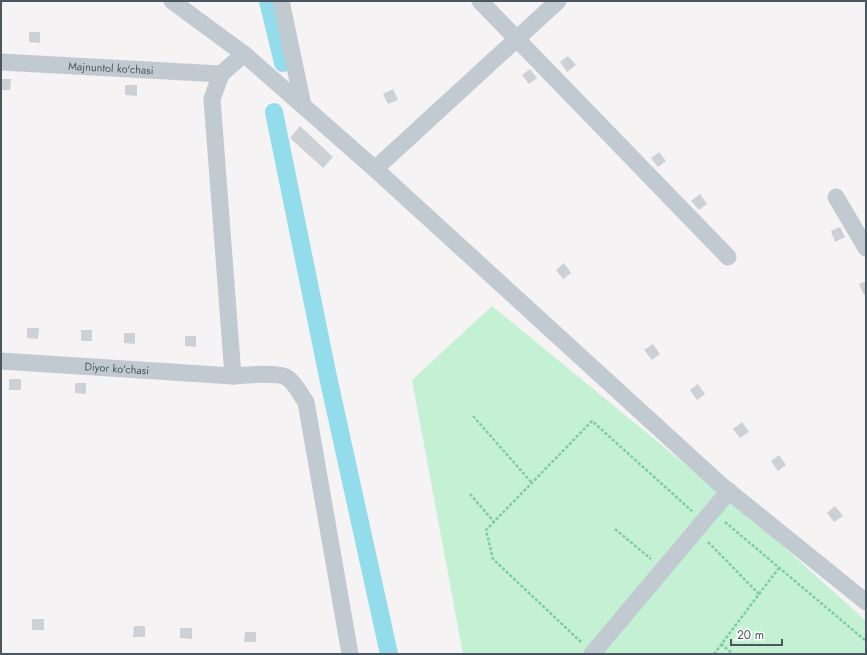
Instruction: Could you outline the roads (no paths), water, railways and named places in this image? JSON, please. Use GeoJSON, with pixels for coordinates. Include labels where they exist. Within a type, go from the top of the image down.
{"type":"FeatureCollection","features":[{"type":"Feature","properties":{"kind":"street"},"geometry":{"type":"LineString","coordinates":[[172,1],[244,54],[303,105],[376,169],[729,491],[866,602]]}},
{"type":"Feature","properties":{"kind":"street"},"geometry":{"type":"LineString","coordinates":[[281,1],[303,105]]}},
{"type":"Feature","properties":{"kind":"street"},"geometry":{"type":"LineString","coordinates":[[480,1],[728,257]]}},
{"type":"Feature","properties":{"kind":"street"},"geometry":{"type":"LineString","coordinates":[[376,169],[558,1]]}},
{"type":"Feature","properties":{"kind":"street"},"geometry":{"type":"LineString","coordinates":[[233,376],[212,99],[221,74],[244,54]]}},
{"type":"Feature","properties":{"kind":"street","name":"Majnuntol ko'chasi"},"geometry":{"type":"LineString","coordinates":[[1,62],[221,74]]}},
{"type":"Feature","properties":{"kind":"street"},"geometry":{"type":"LineString","coordinates":[[836,197],[866,248]]}},
{"type":"Feature","properties":{"kind":"street","name":"Diyor ko'chasi"},"geometry":{"type":"LineString","coordinates":[[1,361],[233,376],[277,375],[287,378],[295,386],[306,402],[350,654]]}},
{"type":"Feature","properties":{"kind":"street"},"geometry":{"type":"LineString","coordinates":[[592,654],[729,491]]}},
{"type":"Feature","properties":{"kind":"waterway"},"geometry":{"type":"LineString","coordinates":[[268,1],[283,63]]}},
{"type":"Feature","properties":{"kind":"waterway"},"geometry":{"type":"LineString","coordinates":[[274,112],[328,377],[389,654]]}}]}
